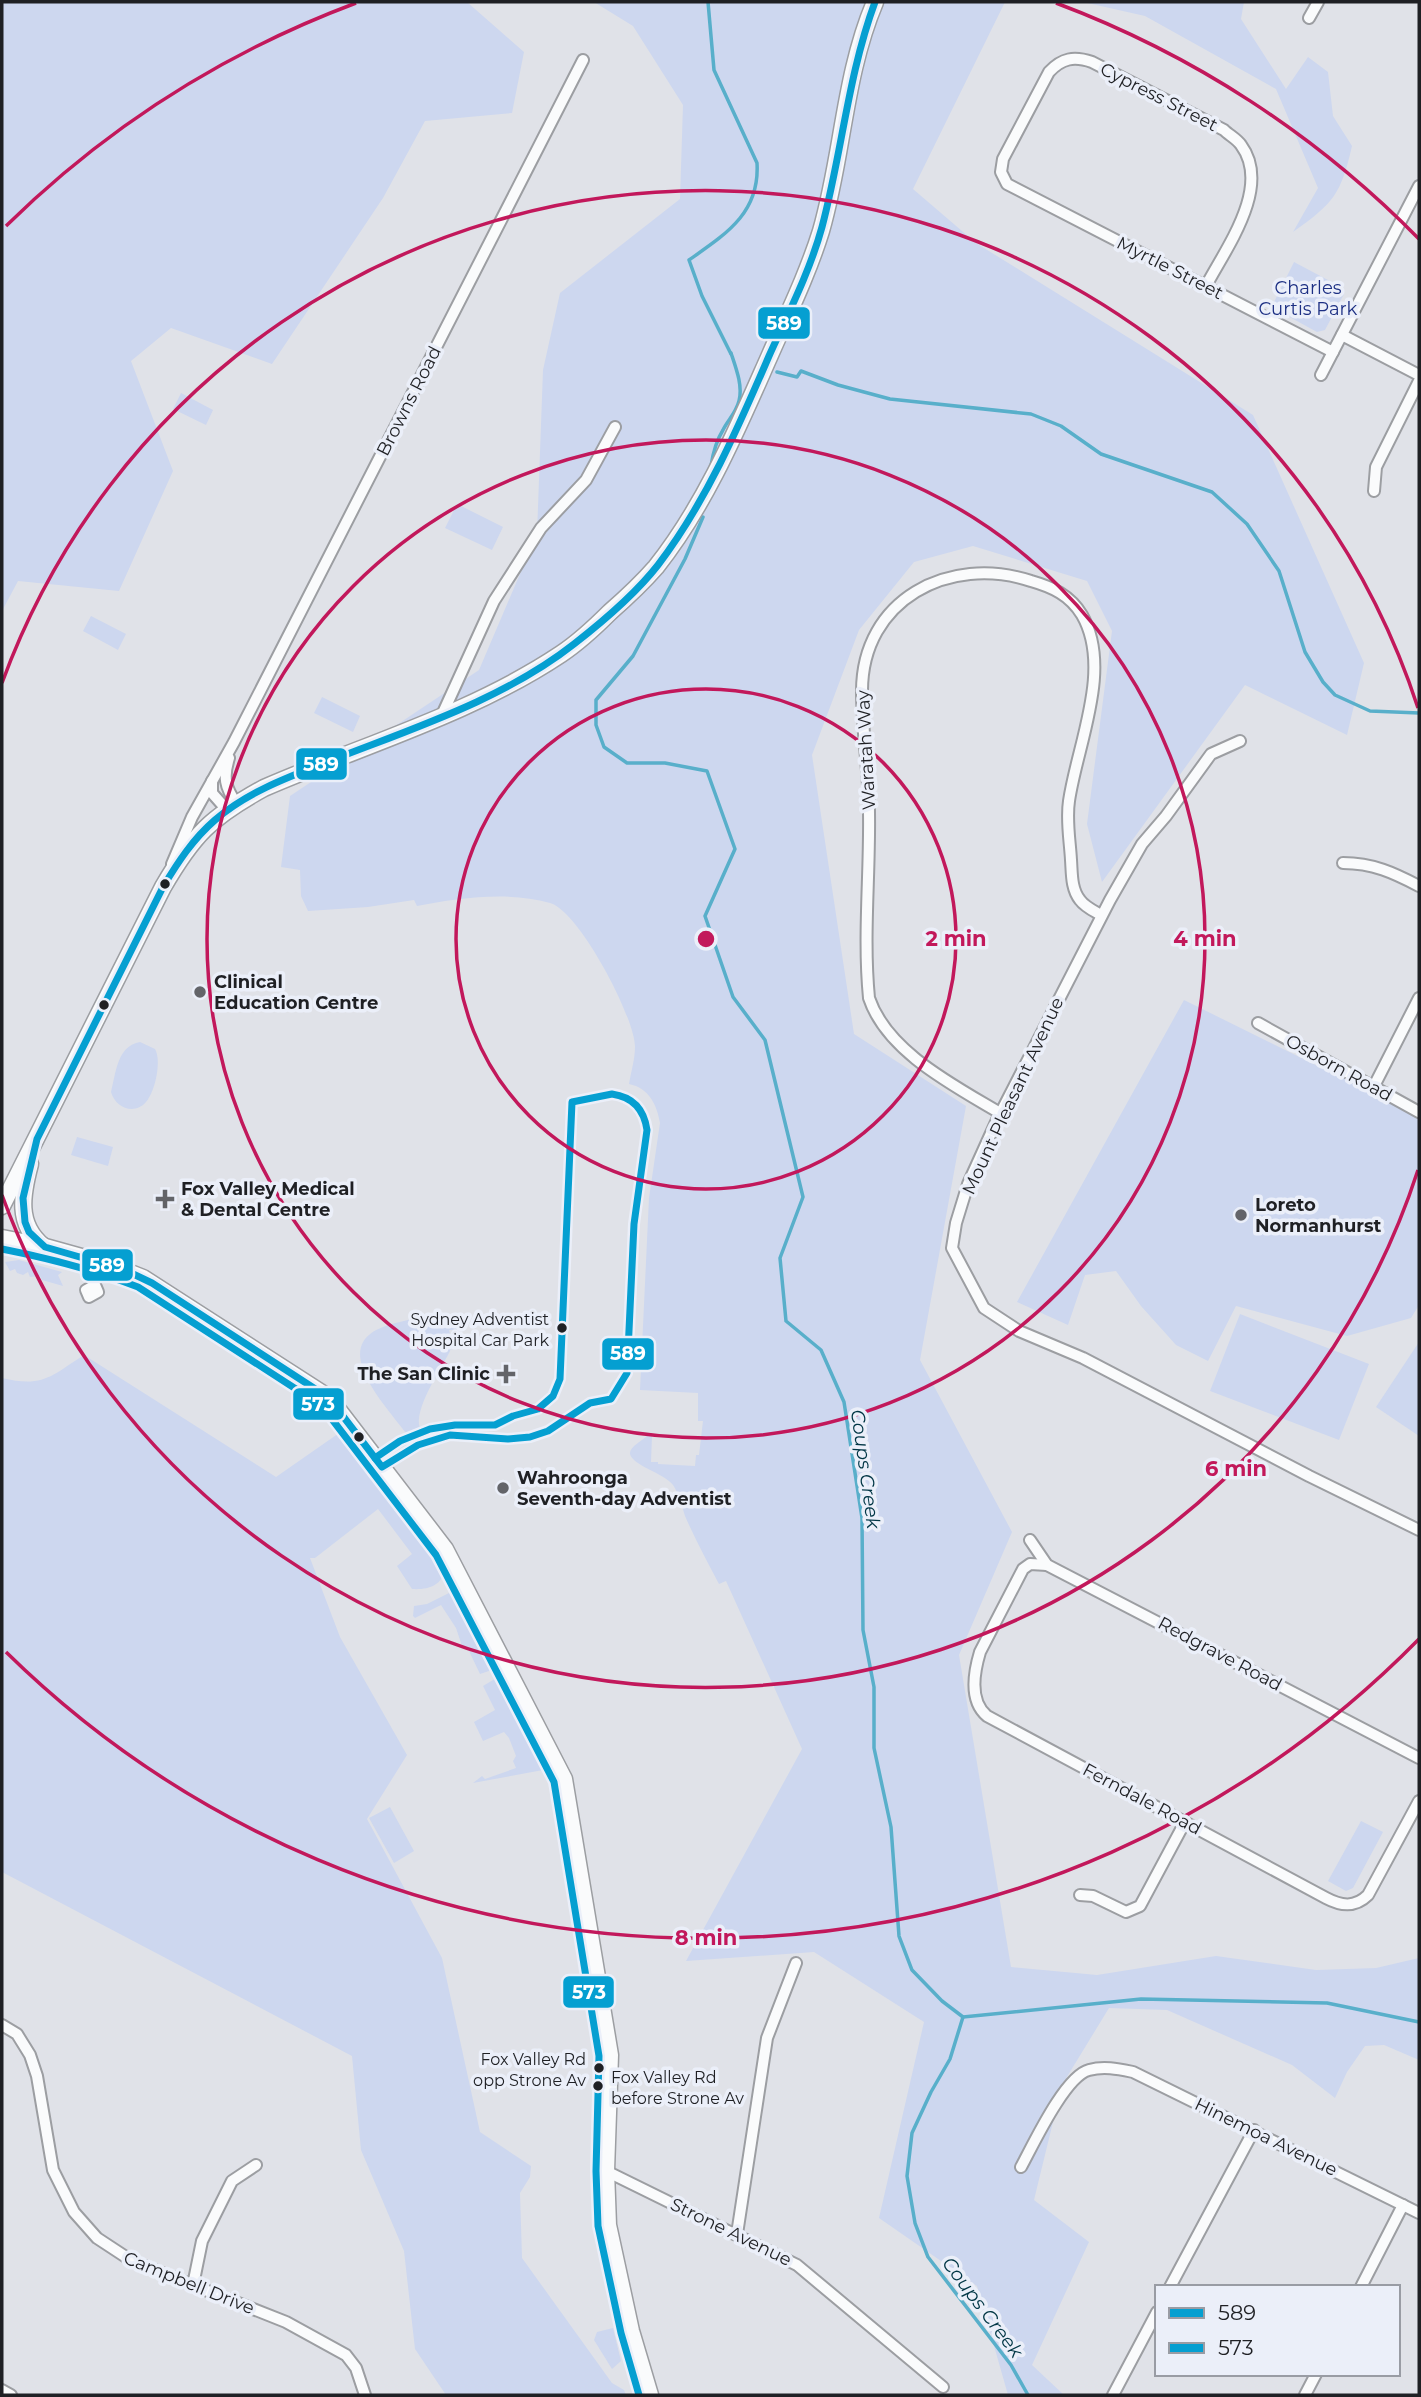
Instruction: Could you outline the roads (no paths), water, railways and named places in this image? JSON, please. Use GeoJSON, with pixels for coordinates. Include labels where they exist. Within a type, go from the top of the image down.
{"type":"FeatureCollection","features":[{"type":"Feature","properties":{"kind":"main road"},"geometry":{"type":"LineString","coordinates":[[2,1206],[163,887],[184,851],[201,831],[232,807],[299,773],[442,715],[512,682],[562,653],[585,636],[654,568],[715,473],[807,271],[831,194],[851,76],[875,2]]}},
{"type":"Feature","properties":{"kind":"main road"},"geometry":{"type":"LineString","coordinates":[[37,1139],[26,1181],[23,1209],[28,1231],[45,1247]]}},
{"type":"Feature","properties":{"kind":"main road"},"geometry":{"type":"LineString","coordinates":[[2,1238],[110,1265],[144,1278],[323,1394],[337,1407],[445,1549],[564,1779],[610,2055],[606,2171],[608,2225],[631,2332],[650,2395]]}},
{"type":"Feature","properties":{"kind":"street"},"geometry":{"type":"LineString","coordinates":[[1309,19],[1318,2]]}},
{"type":"Feature","properties":{"kind":"street","name":"Cypress Street"},"geometry":{"type":"LineString","coordinates":[[1007,184],[1001,172],[1003,159],[1049,72],[1056,64],[1075,58],[1104,68],[1224,130],[1240,144],[1250,163],[1251,196],[1206,286]]}},
{"type":"Feature","properties":{"kind":"street","name":"Browns Road"},"geometry":{"type":"LineString","coordinates":[[163,887],[176,851],[212,778],[234,742],[583,60]]}},
{"type":"Feature","properties":{"kind":"street","name":"Myrtle Street"},"geometry":{"type":"LineString","coordinates":[[1007,184],[1333,352]]}},
{"type":"Feature","properties":{"kind":"street"},"geometry":{"type":"LineString","coordinates":[[1321,375],[1419,186]]}},
{"type":"Feature","properties":{"kind":"street"},"geometry":{"type":"LineString","coordinates":[[1342,335],[1419,375]]}},
{"type":"Feature","properties":{"kind":"street"},"geometry":{"type":"LineString","coordinates":[[1374,491],[1376,467],[1419,381]]}},
{"type":"Feature","properties":{"kind":"street"},"geometry":{"type":"LineString","coordinates":[[442,715],[494,601],[541,528],[586,480],[615,426]]}},
{"type":"Feature","properties":{"kind":"street","name":"Waratah Way"},"geometry":{"type":"LineString","coordinates":[[1000,1113],[936,1075],[912,1056],[874,1013],[869,998],[869,808],[862,675],[868,650],[890,612],[925,586],[975,572],[1023,578],[1060,592],[1080,613],[1090,631],[1094,665],[1090,709],[1069,801],[1068,819],[1074,890],[1081,903],[1101,915]]}},
{"type":"Feature","properties":{"kind":"street","name":"Mount Pleasant Avenue"},"geometry":{"type":"LineString","coordinates":[[1240,741],[1211,754],[1142,844],[1101,915],[1000,1113],[968,1184],[951,1248],[984,1308],[1019,1331],[1083,1358],[1419,1530]]}},
{"type":"Feature","properties":{"kind":"street","name":"Browns Road"},"geometry":{"type":"LineString","coordinates":[[232,807],[224,780],[234,742]]}},
{"type":"Feature","properties":{"kind":"street"},"geometry":{"type":"LineString","coordinates":[[212,778],[212,793],[232,807]]}},
{"type":"Feature","properties":{"kind":"street"},"geometry":{"type":"LineString","coordinates":[[1343,863],[1366,864],[1385,869],[1419,886]]}},
{"type":"Feature","properties":{"kind":"street"},"geometry":{"type":"LineString","coordinates":[[1373,1088],[1419,998]]}},
{"type":"Feature","properties":{"kind":"street","name":"Osborn Road"},"geometry":{"type":"LineString","coordinates":[[1258,1023],[1419,1112]]}},
{"type":"Feature","properties":{"kind":"street"},"geometry":{"type":"LineString","coordinates":[[1030,1540],[1046,1565]]}},
{"type":"Feature","properties":{"kind":"street","name":"Ferndale Road"},"geometry":{"type":"LineString","coordinates":[[1046,1565],[1030,1564],[1023,1569],[987,1636],[976,1665],[977,1703],[981,1710],[995,1720],[1335,1903],[1354,1905],[1362,1902],[1368,1895],[1419,1801]]}},
{"type":"Feature","properties":{"kind":"street","name":"Redgrave Road"},"geometry":{"type":"LineString","coordinates":[[1046,1565],[1419,1758]]}},
{"type":"Feature","properties":{"kind":"street"},"geometry":{"type":"LineString","coordinates":[[1080,1895],[1093,1896],[1126,1912],[1140,1906],[1185,1822]]}},
{"type":"Feature","properties":{"kind":"street"},"geometry":{"type":"LineString","coordinates":[[737,2234],[767,2038],[796,1963]]}},
{"type":"Feature","properties":{"kind":"street","name":"Campbell Drive"},"geometry":{"type":"LineString","coordinates":[[2,2025],[17,2034],[30,2055],[37,2076],[53,2169],[74,2212],[97,2238],[116,2253],[286,2322],[346,2355],[356,2368],[365,2395]]}},
{"type":"Feature","properties":{"kind":"street","name":"Hinemoa Avenue"},"geometry":{"type":"LineString","coordinates":[[1021,2167],[1059,2096],[1086,2070],[1111,2068],[1133,2072],[1419,2213]]}},
{"type":"Feature","properties":{"kind":"street"},"geometry":{"type":"LineString","coordinates":[[1171,2285],[1254,2130]]}},
{"type":"Feature","properties":{"kind":"street"},"geometry":{"type":"LineString","coordinates":[[194,2286],[202,2241],[232,2181],[256,2165]]}},
{"type":"Feature","properties":{"kind":"street","name":"Strone Avenue"},"geometry":{"type":"LineString","coordinates":[[606,2171],[797,2265],[943,2387]]}},
{"type":"Feature","properties":{"kind":"street"},"geometry":{"type":"LineString","coordinates":[[1362,2285],[1403,2205]]}},
{"type":"Feature","properties":{"kind":"street"},"geometry":{"type":"LineString","coordinates":[[1112,2395],[1155,2316]]}},
{"type":"Feature","properties":{"kind":"street"},"geometry":{"type":"LineString","coordinates":[[1305,2395],[1315,2376]]}},
{"type":"Feature","properties":{"kind":"street"},"geometry":{"type":"LineString","coordinates":[[2,2390],[11,2395]]}},
{"type":"Feature","properties":{"kind":"waterway","name":"Coups Creek"},"geometry":{"type":"LineString","coordinates":[[708,2],[714,70],[757,163],[753,196],[747,209],[728,231],[689,260],[702,296],[731,354]]}},
{"type":"Feature","properties":{"kind":"waterway","name":"Coups Creek"},"geometry":{"type":"LineString","coordinates":[[711,466],[718,438],[739,401],[740,383],[731,353]]}},
{"type":"Feature","properties":{"kind":"waterway"},"geometry":{"type":"LineString","coordinates":[[777,372],[797,377],[801,371],[838,385],[890,399],[1031,414],[1061,426],[1101,454],[1212,492],[1247,524],[1279,571],[1305,652],[1323,682],[1335,695],[1370,711],[1419,713]]}},
{"type":"Feature","properties":{"kind":"waterway","name":"Coups Creek"},"geometry":{"type":"LineString","coordinates":[[703,517],[685,559],[633,656],[596,700],[596,725],[604,747],[627,763],[665,763],[707,771],[735,849],[705,916],[733,997],[765,1040],[803,1197],[780,1258],[786,1321],[821,1350],[844,1402],[862,1518],[863,1630],[874,1687],[874,1748],[891,1827],[899,1936],[912,1970],[942,2001],[963,2017],[950,2059],[912,2133],[907,2176],[915,2223],[928,2257],[1011,2365],[1028,2395]]}},
{"type":"Feature","properties":{"kind":"waterway"},"geometry":{"type":"LineString","coordinates":[[963,2017],[1141,1999],[1327,2003],[1419,2022]]}},
{"type":"Feature","properties":{"kind":"place","name":"Clinical Education Centre"},"geometry":{"type":"Point","coordinates":[200,992]}},
{"type":"Feature","properties":{"kind":"place","name":"Fox Valley Medical & Dental Centre"},"geometry":{"type":"Point","coordinates":[165,1199]}},
{"type":"Feature","properties":{"kind":"place","name":"Loreto Normanhurst"},"geometry":{"type":"Point","coordinates":[1241,1215]}},
{"type":"Feature","properties":{"kind":"place","name":"Sydney Adventist Hospital Car Park"},"geometry":{"type":"Point","coordinates":[562,1328]}},
{"type":"Feature","properties":{"kind":"place","name":"The San Clinic"},"geometry":{"type":"Point","coordinates":[506,1374]}},
{"type":"Feature","properties":{"kind":"place","name":"Wahroonga Seventh-day Adventist"},"geometry":{"type":"Point","coordinates":[503,1488]}},
{"type":"Feature","properties":{"kind":"place","name":"Fox Valley Rd opp Strone Av"},"geometry":{"type":"Point","coordinates":[599,2068]}},
{"type":"Feature","properties":{"kind":"place","name":"Fox Valley Rd before Strone Av"},"geometry":{"type":"Point","coordinates":[598,2086]}},
{"type":"Feature","properties":{"kind":"park label","name":"Charles Curtis Park"},"geometry":{"type":"Point","coordinates":[1308,298]}}]}
